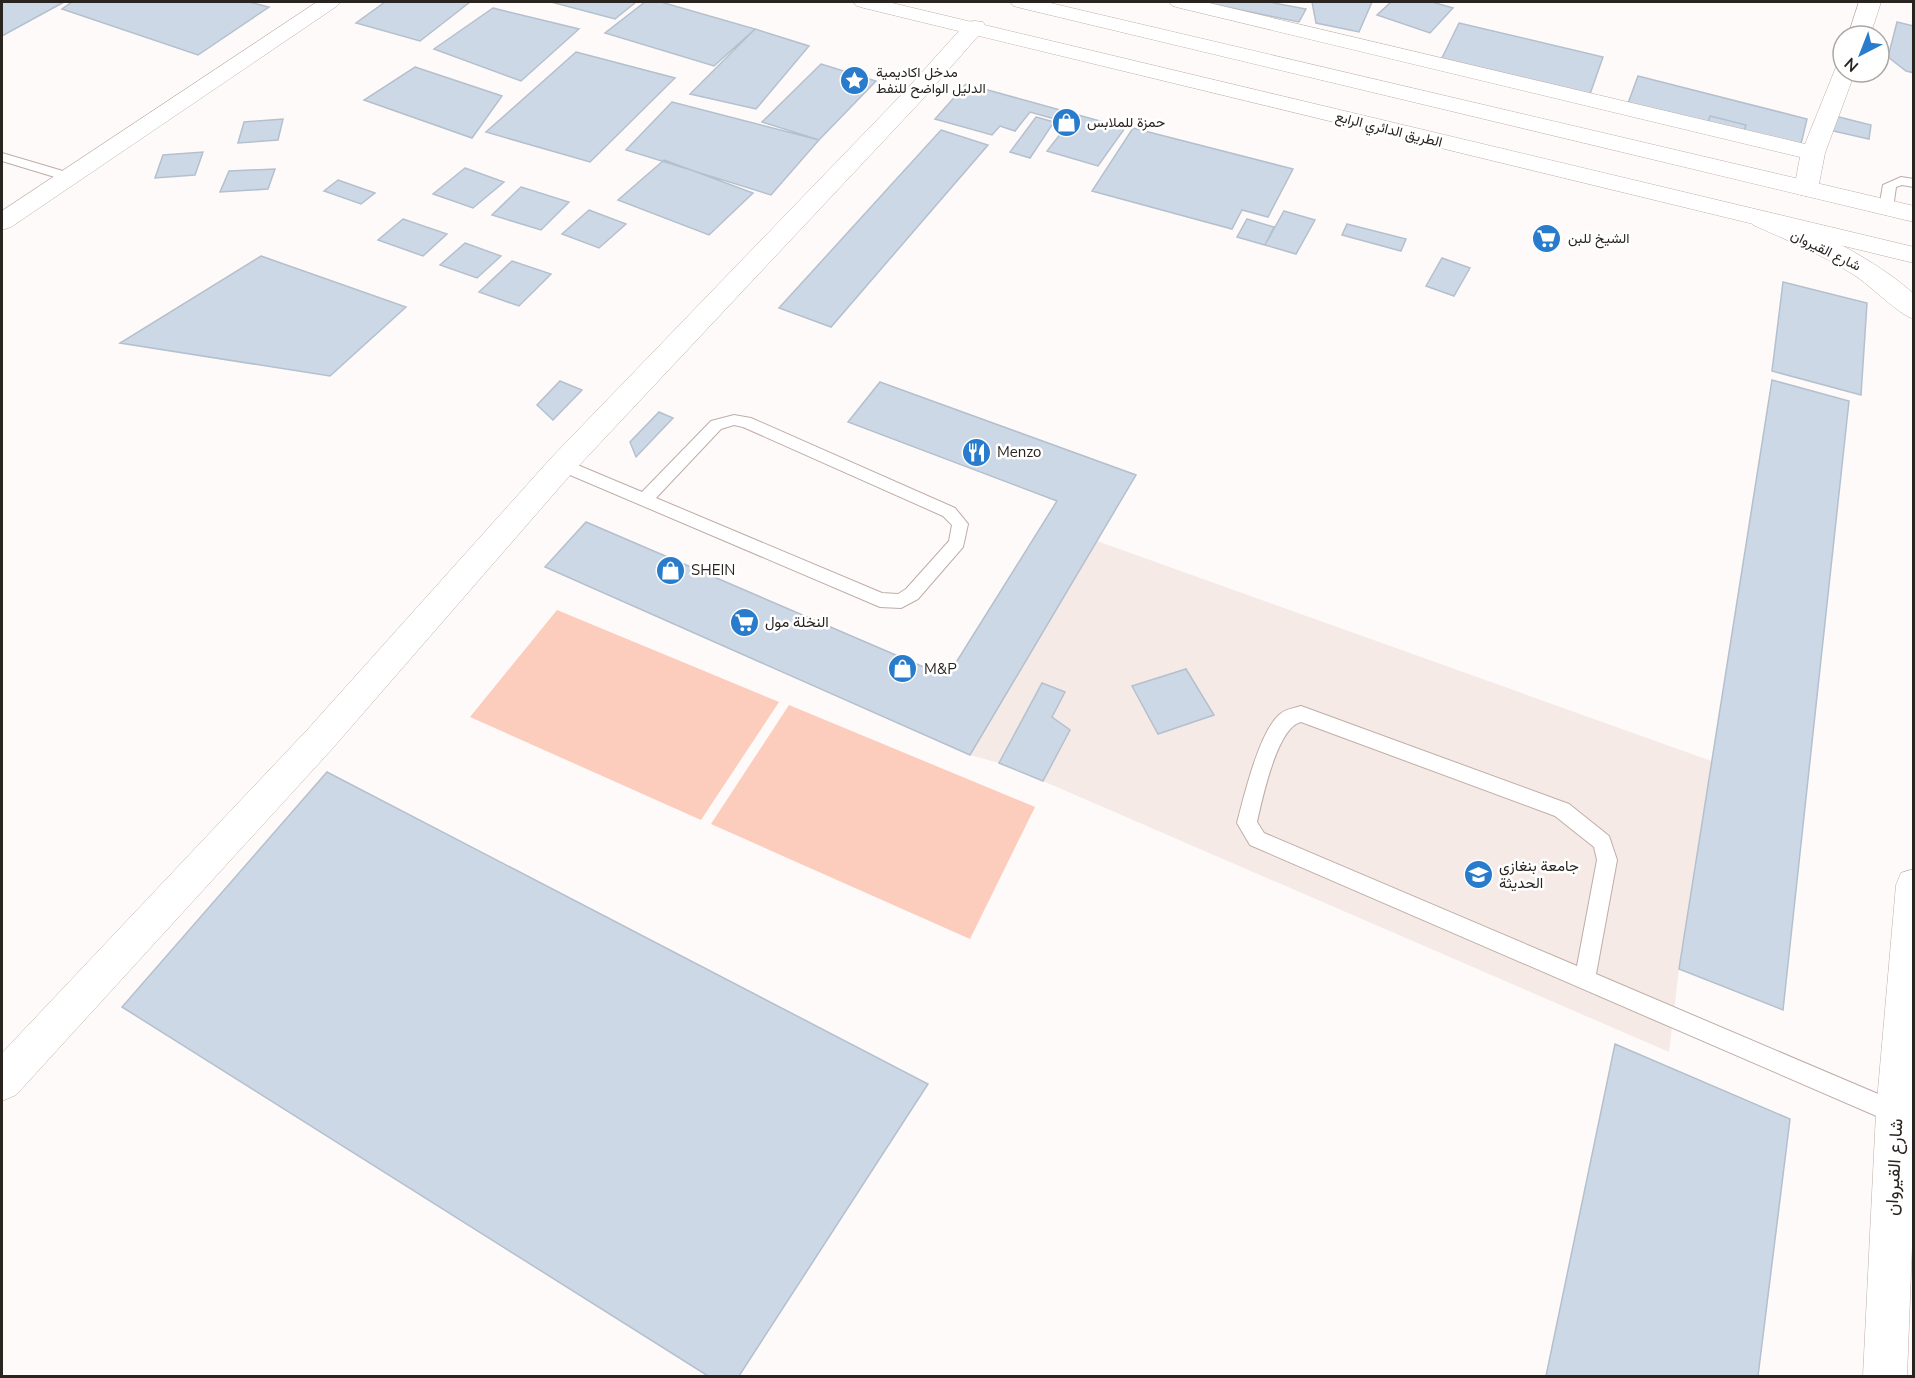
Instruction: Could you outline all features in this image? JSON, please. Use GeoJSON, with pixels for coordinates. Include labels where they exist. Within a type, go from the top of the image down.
{"type":"FeatureCollection","features":[{"type":"Feature","properties":{"kind":"street"},"geometry":{"type":"LineString","coordinates":[[2,222],[330,2]]}},
{"type":"Feature","properties":{"kind":"street","name":"الطريق الدائري الرابع"},"geometry":{"type":"LineString","coordinates":[[864,2],[1914,255]]}},
{"type":"Feature","properties":{"kind":"street"},"geometry":{"type":"LineString","coordinates":[[1021,2],[1914,214]]}},
{"type":"Feature","properties":{"kind":"street"},"geometry":{"type":"LineString","coordinates":[[1180,2],[1813,153]]}},
{"type":"Feature","properties":{"kind":"street"},"geometry":{"type":"LineString","coordinates":[[1863,24],[1870,2]]}},
{"type":"Feature","properties":{"kind":"street"},"geometry":{"type":"LineString","coordinates":[[2,1081],[320,739],[562,465],[913,96],[975,27]]}},
{"type":"Feature","properties":{"kind":"street"},"geometry":{"type":"LineString","coordinates":[[1806,189],[1813,153],[1839,84]]}},
{"type":"Feature","properties":{"kind":"street","name":"شارع القيروان"},"geometry":{"type":"LineString","coordinates":[[1762,220],[1834,252],[1869,271],[1914,310]]}},
{"type":"Feature","properties":{"kind":"street","name":"شارع القيروان"},"geometry":{"type":"LineString","coordinates":[[1885,1377],[1896,1113],[1914,885]]}},
{"type":"Feature","properties":{"kind":"lane"},"geometry":{"type":"LineString","coordinates":[[2,157],[69,177]]}},
{"type":"Feature","properties":{"kind":"lane"},"geometry":{"type":"LineString","coordinates":[[1886,207],[1890,185],[1901,181],[1914,183]]}},
{"type":"Feature","properties":{"kind":"lane"},"geometry":{"type":"LineString","coordinates":[[562,465],[880,600],[901,601],[912,594],[957,543],[960,524],[949,512],[746,422],[734,420],[716,425],[645,500]]}},
{"type":"Feature","properties":{"kind":"lane"},"geometry":{"type":"LineString","coordinates":[[1585,980],[1607,860],[1602,842],[1562,810],[1301,714],[1288,718],[1277,730],[1248,815],[1247,823],[1257,839],[1585,980],[1896,1113]]}},
{"type":"Feature","properties":{"kind":"shaded area","name":"جامعة بنغازي الحديثة"},"geometry":{"type":"Polygon","coordinates":[[[1097,541],[1717,763],[1679,969],[1669,1052],[1043,781],[999,763],[970,755],[1097,541]]]}},
{"type":"Feature","properties":{"kind":"shaded area"},"geometry":{"type":"Polygon","coordinates":[[[557,610],[779,702],[701,820],[470,717],[557,610]]]}},
{"type":"Feature","properties":{"kind":"shaded area"},"geometry":{"type":"Polygon","coordinates":[[[789,705],[1035,807],[970,939],[711,824],[789,705]]]}},
{"type":"Feature","properties":{"kind":"building"},"geometry":{"type":"Polygon","coordinates":[[[2,2],[64,2],[2,36],[2,2]]]}},
{"type":"Feature","properties":{"kind":"building"},"geometry":{"type":"Polygon","coordinates":[[[72,2],[249,2],[269,7],[198,55],[62,9],[72,2]]]}},
{"type":"Feature","properties":{"kind":"building"},"geometry":{"type":"Polygon","coordinates":[[[385,2],[470,2],[420,41],[356,23],[385,2]]]}},
{"type":"Feature","properties":{"kind":"building"},"geometry":{"type":"Polygon","coordinates":[[[551,2],[636,2],[615,19],[551,2]]]}},
{"type":"Feature","properties":{"kind":"building"},"geometry":{"type":"Polygon","coordinates":[[[645,2],[661,2],[755,29],[714,66],[605,33],[645,2]]]}},
{"type":"Feature","properties":{"kind":"building"},"geometry":{"type":"Polygon","coordinates":[[[1202,2],[1269,2],[1306,9],[1299,22],[1202,2]]]}},
{"type":"Feature","properties":{"kind":"building"},"geometry":{"type":"Polygon","coordinates":[[[1312,2],[1372,2],[1359,32],[1316,23],[1312,2]]]}},
{"type":"Feature","properties":{"kind":"building"},"geometry":{"type":"Polygon","coordinates":[[[1391,2],[1432,2],[1453,8],[1430,33],[1377,15],[1391,2]]]}},
{"type":"Feature","properties":{"kind":"building"},"geometry":{"type":"Polygon","coordinates":[[[493,8],[579,29],[521,81],[434,49],[493,8]]]}},
{"type":"Feature","properties":{"kind":"building"},"geometry":{"type":"Polygon","coordinates":[[[1897,22],[1914,26],[1914,73],[1906,71],[1891,59],[1891,45],[1897,22]]]}},
{"type":"Feature","properties":{"kind":"building"},"geometry":{"type":"Polygon","coordinates":[[[1459,23],[1603,57],[1589,97],[1441,60],[1459,23]]]}},
{"type":"Feature","properties":{"kind":"building"},"geometry":{"type":"Polygon","coordinates":[[[755,29],[809,46],[756,109],[690,94],[755,29]]]}},
{"type":"Feature","properties":{"kind":"building"},"geometry":{"type":"Polygon","coordinates":[[[576,52],[675,78],[590,162],[486,132],[576,52]]]}},
{"type":"Feature","properties":{"kind":"building"},"geometry":{"type":"Polygon","coordinates":[[[821,64],[876,81],[819,140],[762,122],[821,64]]]}},
{"type":"Feature","properties":{"kind":"building"},"geometry":{"type":"Polygon","coordinates":[[[415,67],[502,96],[472,138],[364,100],[415,67]]]}},
{"type":"Feature","properties":{"kind":"building"},"geometry":{"type":"Polygon","coordinates":[[[1638,76],[1807,119],[1800,148],[1743,133],[1746,125],[1710,116],[1707,126],[1627,106],[1638,76]]]}},
{"type":"Feature","properties":{"kind":"building"},"geometry":{"type":"Polygon","coordinates":[[[966,84],[1125,128],[1098,166],[1047,151],[1069,123],[1030,112],[1015,131],[1000,126],[992,135],[935,119],[966,84]]]}},
{"type":"Feature","properties":{"kind":"building"},"geometry":{"type":"Polygon","coordinates":[[[672,102],[819,140],[771,195],[626,150],[672,102]]]}},
{"type":"Feature","properties":{"kind":"building"},"geometry":{"type":"Polygon","coordinates":[[[1710,116],[1746,125],[1743,136],[1707,126],[1710,116]]]}},
{"type":"Feature","properties":{"kind":"building"},"geometry":{"type":"Polygon","coordinates":[[[1835,116],[1871,125],[1869,139],[1833,131],[1835,116]]]}},
{"type":"Feature","properties":{"kind":"building"},"geometry":{"type":"Polygon","coordinates":[[[1036,117],[1054,122],[1030,158],[1010,152],[1036,117]]]}},
{"type":"Feature","properties":{"kind":"building"},"geometry":{"type":"Polygon","coordinates":[[[283,119],[278,140],[238,143],[244,122],[283,119]]]}},
{"type":"Feature","properties":{"kind":"building"},"geometry":{"type":"Polygon","coordinates":[[[1133,128],[1293,169],[1268,217],[1242,210],[1232,229],[1092,191],[1133,128]]]}},
{"type":"Feature","properties":{"kind":"building"},"geometry":{"type":"Polygon","coordinates":[[[941,130],[988,145],[831,327],[779,308],[941,130]]]}},
{"type":"Feature","properties":{"kind":"building"},"geometry":{"type":"Polygon","coordinates":[[[203,152],[195,175],[155,178],[163,155],[203,152]]]}},
{"type":"Feature","properties":{"kind":"building"},"geometry":{"type":"Polygon","coordinates":[[[664,160],[753,193],[709,235],[618,200],[664,160]]]}},
{"type":"Feature","properties":{"kind":"building"},"geometry":{"type":"Polygon","coordinates":[[[465,168],[504,182],[473,208],[433,194],[465,168]]]}},
{"type":"Feature","properties":{"kind":"building"},"geometry":{"type":"Polygon","coordinates":[[[275,169],[268,189],[220,192],[229,171],[275,169]]]}},
{"type":"Feature","properties":{"kind":"building"},"geometry":{"type":"Polygon","coordinates":[[[338,180],[375,193],[361,204],[324,191],[338,180]]]}},
{"type":"Feature","properties":{"kind":"building"},"geometry":{"type":"Polygon","coordinates":[[[521,187],[569,202],[541,230],[492,215],[521,187]]]}},
{"type":"Feature","properties":{"kind":"building"},"geometry":{"type":"Polygon","coordinates":[[[589,210],[626,224],[599,248],[562,234],[589,210]]]}},
{"type":"Feature","properties":{"kind":"building"},"geometry":{"type":"Polygon","coordinates":[[[1284,211],[1315,220],[1296,254],[1265,245],[1284,211]]]}},
{"type":"Feature","properties":{"kind":"building"},"geometry":{"type":"Polygon","coordinates":[[[403,219],[447,234],[423,256],[378,240],[403,219]]]}},
{"type":"Feature","properties":{"kind":"building"},"geometry":{"type":"Polygon","coordinates":[[[1247,219],[1274,227],[1265,245],[1237,237],[1247,219]]]}},
{"type":"Feature","properties":{"kind":"building"},"geometry":{"type":"Polygon","coordinates":[[[1347,224],[1406,239],[1401,251],[1342,235],[1347,224]]]}},
{"type":"Feature","properties":{"kind":"building"},"geometry":{"type":"Polygon","coordinates":[[[465,243],[501,256],[477,278],[440,265],[465,243]]]}},
{"type":"Feature","properties":{"kind":"building"},"geometry":{"type":"Polygon","coordinates":[[[261,256],[406,307],[330,376],[120,343],[261,256]]]}},
{"type":"Feature","properties":{"kind":"building"},"geometry":{"type":"Polygon","coordinates":[[[1442,258],[1470,268],[1454,296],[1426,286],[1442,258]]]}},
{"type":"Feature","properties":{"kind":"building"},"geometry":{"type":"Polygon","coordinates":[[[512,261],[551,274],[519,306],[479,292],[512,261]]]}},
{"type":"Feature","properties":{"kind":"building"},"geometry":{"type":"Polygon","coordinates":[[[1783,282],[1867,303],[1861,395],[1772,371],[1783,282]]]}},
{"type":"Feature","properties":{"kind":"building"},"geometry":{"type":"Polygon","coordinates":[[[1772,380],[1849,401],[1783,1010],[1679,969],[1772,380]]]}},
{"type":"Feature","properties":{"kind":"building"},"geometry":{"type":"Polygon","coordinates":[[[560,381],[582,390],[553,420],[537,405],[560,381]]]}},
{"type":"Feature","properties":{"kind":"building","name":"النخلة مول"},"geometry":{"type":"Polygon","coordinates":[[[880,382],[1136,475],[970,755],[545,567],[586,522],[947,677],[1057,501],[848,422],[880,382]]]}},
{"type":"Feature","properties":{"kind":"building"},"geometry":{"type":"Polygon","coordinates":[[[659,412],[673,418],[636,457],[630,442],[659,412]]]}},
{"type":"Feature","properties":{"kind":"building"},"geometry":{"type":"Polygon","coordinates":[[[1186,669],[1214,715],[1158,734],[1132,686],[1186,669]]]}},
{"type":"Feature","properties":{"kind":"building"},"geometry":{"type":"Polygon","coordinates":[[[1042,683],[1065,692],[1052,717],[1070,730],[1043,781],[999,763],[1042,683]]]}},
{"type":"Feature","properties":{"kind":"building"},"geometry":{"type":"Polygon","coordinates":[[[327,772],[928,1084],[739,1376],[708,1376],[122,1007],[327,772]]]}},
{"type":"Feature","properties":{"kind":"building"},"geometry":{"type":"Polygon","coordinates":[[[1615,1044],[1790,1119],[1758,1376],[1546,1376],[1615,1044]]]}},
{"type":"Feature","properties":{"kind":"place","name":"مدخل اكاديمية الدليل الواضح للنفط"},"geometry":{"type":"Point","coordinates":[855,80]}},
{"type":"Feature","properties":{"kind":"place","name":"حمزة للملابس"},"geometry":{"type":"Point","coordinates":[1066,122]}},
{"type":"Feature","properties":{"kind":"place","name":"الشيخ للبن"},"geometry":{"type":"Point","coordinates":[1547,238]}},
{"type":"Feature","properties":{"kind":"place","name":"Menzo"},"geometry":{"type":"Point","coordinates":[976,452]}},
{"type":"Feature","properties":{"kind":"place","name":"SHEIN"},"geometry":{"type":"Point","coordinates":[670,570]}},
{"type":"Feature","properties":{"kind":"place","name":"النخلة مول"},"geometry":{"type":"Point","coordinates":[744,622]}},
{"type":"Feature","properties":{"kind":"place","name":"M&P"},"geometry":{"type":"Point","coordinates":[903,669]}},
{"type":"Feature","properties":{"kind":"place","name":"جامعة بنغازي الحديثة"},"geometry":{"type":"Point","coordinates":[1478,875]}}]}
